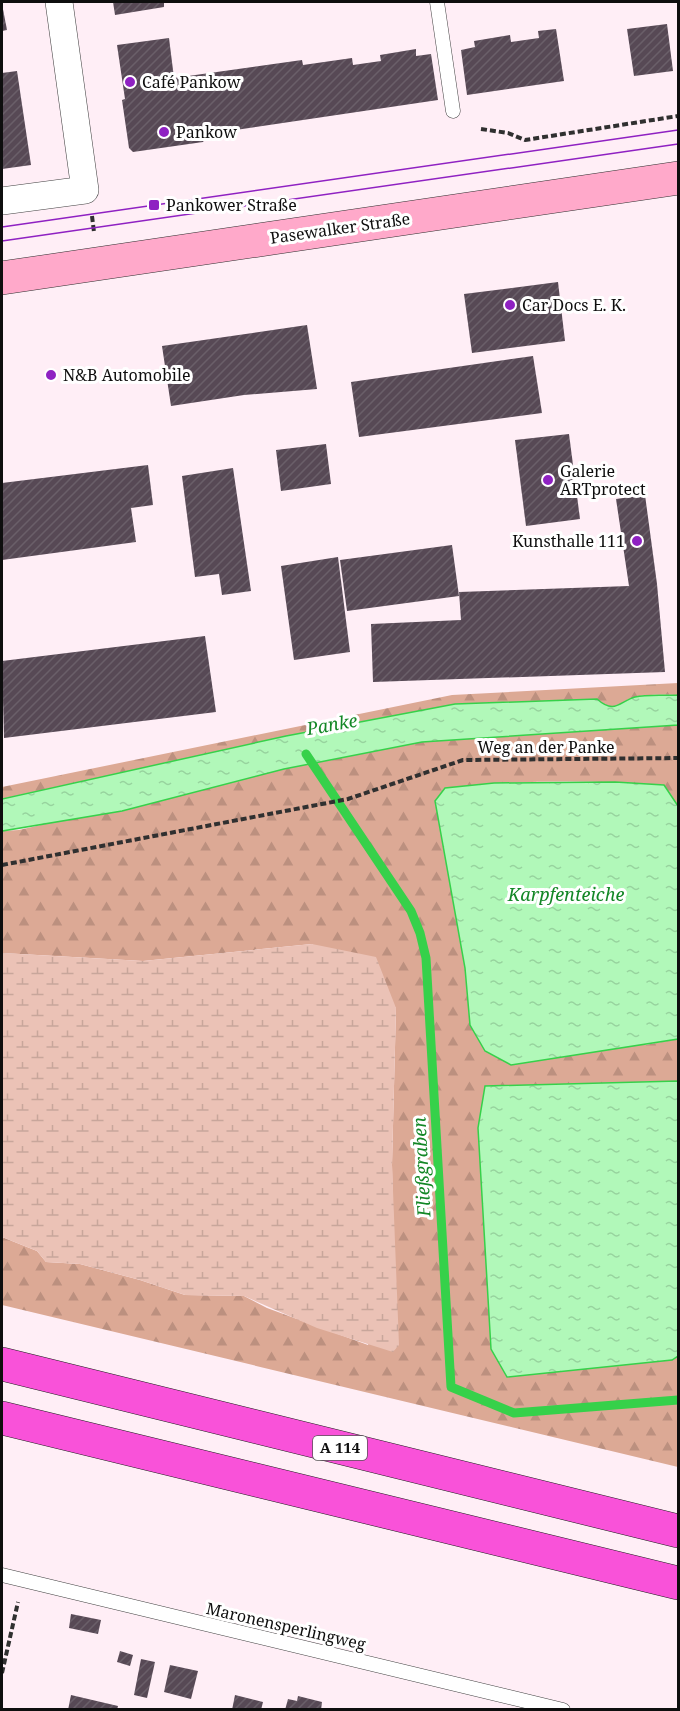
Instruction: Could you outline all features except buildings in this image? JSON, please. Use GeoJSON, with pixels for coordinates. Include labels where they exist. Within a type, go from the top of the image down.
{"type":"FeatureCollection","features":[{"type":"Feature","properties":{"kind":"highway","name":"A 114"},"geometry":{"type":"LineString","coordinates":[[2,1364],[678,1531]]}},
{"type":"Feature","properties":{"kind":"highway"},"geometry":{"type":"LineString","coordinates":[[2,1418],[678,1583]]}},
{"type":"Feature","properties":{"kind":"main road","name":"Pasewalker Straße"},"geometry":{"type":"LineString","coordinates":[[2,278],[678,178]]}},
{"type":"Feature","properties":{"kind":"street"},"geometry":{"type":"LineString","coordinates":[[2,201],[89,202],[59,2]]}},
{"type":"Feature","properties":{"kind":"lane"},"geometry":{"type":"LineString","coordinates":[[437,2],[453,111]]}},
{"type":"Feature","properties":{"kind":"lane","name":"Maronensperlingweg"},"geometry":{"type":"LineString","coordinates":[[2,1575],[563,1710]]}},
{"type":"Feature","properties":{"kind":"path"},"geometry":{"type":"LineString","coordinates":[[481,129],[508,133],[525,140],[678,116]]}},
{"type":"Feature","properties":{"kind":"path"},"geometry":{"type":"LineString","coordinates":[[89,202],[98,263]]}},
{"type":"Feature","properties":{"kind":"path","name":"Weg an der Panke"},"geometry":{"type":"LineString","coordinates":[[2,865],[332,803],[464,760],[678,759]]}},
{"type":"Feature","properties":{"kind":"path"},"geometry":{"type":"LineString","coordinates":[[2,1673],[22,1580]]}},
{"type":"Feature","properties":{"kind":"green space"},"geometry":{"type":"Polygon","coordinates":[[[678,683],[678,695],[640,696],[617,706],[608,706],[597,699],[455,704],[286,736],[2,799],[2,787],[452,695],[678,683]]]}},
{"type":"Feature","properties":{"kind":"green space"},"geometry":{"type":"Polygon","coordinates":[[[678,725],[678,806],[664,785],[609,782],[527,782],[445,788],[435,801],[465,968],[470,1025],[645,1045],[678,1039],[678,1081],[485,1086],[671,1360],[678,1356],[678,1467],[2,1305],[2,1237],[37,1251],[46,1262],[80,1264],[185,1295],[244,1296],[267,1308],[368,1345],[394,1253],[392,1165],[396,1008],[312,944],[143,961],[2,953],[2,831],[19,830],[284,769],[422,742],[678,725]]]}},
{"type":"Feature","properties":{"kind":"green space"},"geometry":{"type":"Polygon","coordinates":[[[312,944],[376,957],[396,1008],[392,1165],[399,1345],[393,1352],[317,1328],[244,1296],[185,1295],[80,1264],[46,1262],[37,1251],[2,1237],[2,953],[143,961],[312,944]]]}},
{"type":"Feature","properties":{"kind":"water"},"geometry":{"type":"Polygon","coordinates":[[[678,695],[678,725],[422,742],[284,769],[122,811],[2,831],[2,799],[286,736],[455,704],[597,699],[608,706],[617,706],[640,696],[678,695]]]}},
{"type":"Feature","properties":{"kind":"water","name":"Karpfenteiche"},"geometry":{"type":"Polygon","coordinates":[[[615,782],[664,785],[678,806],[678,1039],[511,1065],[485,1051],[470,1025],[465,968],[435,801],[445,788],[494,783],[615,782]]]}},
{"type":"Feature","properties":{"kind":"water"},"geometry":{"type":"Polygon","coordinates":[[[678,1081],[678,1356],[672,1360],[507,1377],[491,1349],[478,1128],[485,1086],[678,1081]]]}},
{"type":"Feature","properties":{"kind":"waterway","name":"Fließgraben"},"geometry":{"type":"LineString","coordinates":[[306,754],[411,911],[420,933],[426,958],[451,1387],[514,1413],[678,1400]]}},
{"type":"Feature","properties":{"kind":"tram line"},"geometry":{"type":"LineString","coordinates":[[2,227],[678,130]]}},
{"type":"Feature","properties":{"kind":"tram line"},"geometry":{"type":"LineString","coordinates":[[2,241],[678,144]]}},
{"type":"Feature","properties":{"kind":"place","name":"Café Pankow"},"geometry":{"type":"Point","coordinates":[130,82]}},
{"type":"Feature","properties":{"kind":"place","name":"Pankow"},"geometry":{"type":"Point","coordinates":[164,132]}},
{"type":"Feature","properties":{"kind":"place","name":"Pankower Straße"},"geometry":{"type":"Point","coordinates":[154,205]}},
{"type":"Feature","properties":{"kind":"place","name":"Car Docs E. K."},"geometry":{"type":"Point","coordinates":[510,305]}},
{"type":"Feature","properties":{"kind":"place","name":"N&B Automobile"},"geometry":{"type":"Point","coordinates":[51,375]}},
{"type":"Feature","properties":{"kind":"place","name":"Galerie ARTprotect"},"geometry":{"type":"Point","coordinates":[548,480]}},
{"type":"Feature","properties":{"kind":"place","name":"Kunsthalle 111"},"geometry":{"type":"Point","coordinates":[637,541]}},
{"type":"Feature","properties":{"kind":"water label","name":"Panke"},"geometry":{"type":"Point","coordinates":[332,725]}}]}
